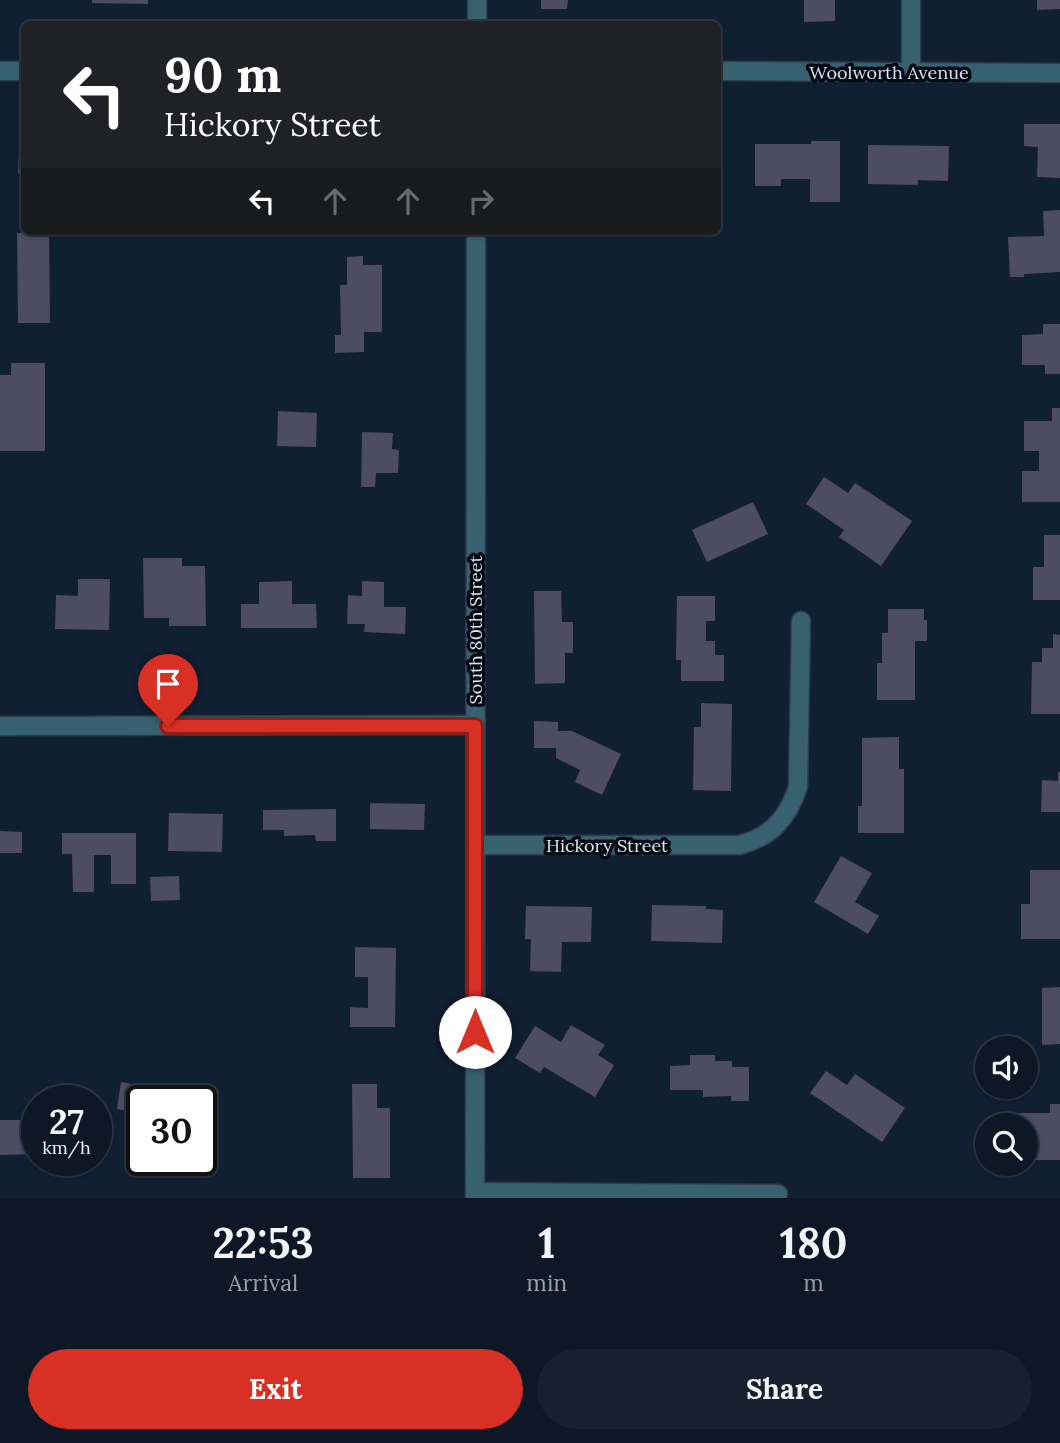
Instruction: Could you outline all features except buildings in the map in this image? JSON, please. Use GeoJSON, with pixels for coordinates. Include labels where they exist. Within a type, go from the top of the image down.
{"type":"FeatureCollection","features":[{"type":"Feature","properties":{"kind":"street"},"geometry":{"type":"LineString","coordinates":[[477,0],[477,21]]}},
{"type":"Feature","properties":{"kind":"street"},"geometry":{"type":"LineString","coordinates":[[911,0],[911,72]]}},
{"type":"Feature","properties":{"kind":"street"},"geometry":{"type":"LineString","coordinates":[[0,71],[21,71]]}},
{"type":"Feature","properties":{"kind":"street","name":"Woolworth Avenue"},"geometry":{"type":"LineString","coordinates":[[721,71],[1060,74]]}},
{"type":"Feature","properties":{"kind":"street","name":"South 80th Street"},"geometry":{"type":"LineString","coordinates":[[475,1195],[477,235]]}},
{"type":"Feature","properties":{"kind":"street","name":"Hickory Street"},"geometry":{"type":"LineString","coordinates":[[475,845],[739,845],[766,835],[778,825],[791,807],[798,787],[801,621]]}},
{"type":"Feature","properties":{"kind":"street"},"geometry":{"type":"LineString","coordinates":[[0,726],[475,726]]}},
{"type":"Feature","properties":{"kind":"street"},"geometry":{"type":"LineString","coordinates":[[475,1195],[778,1194]]}},
{"type":"Feature","properties":{"kind":"route"},"geometry":{"type":"LineString","coordinates":[[168,726],[475,726],[475,1032]]}}]}
